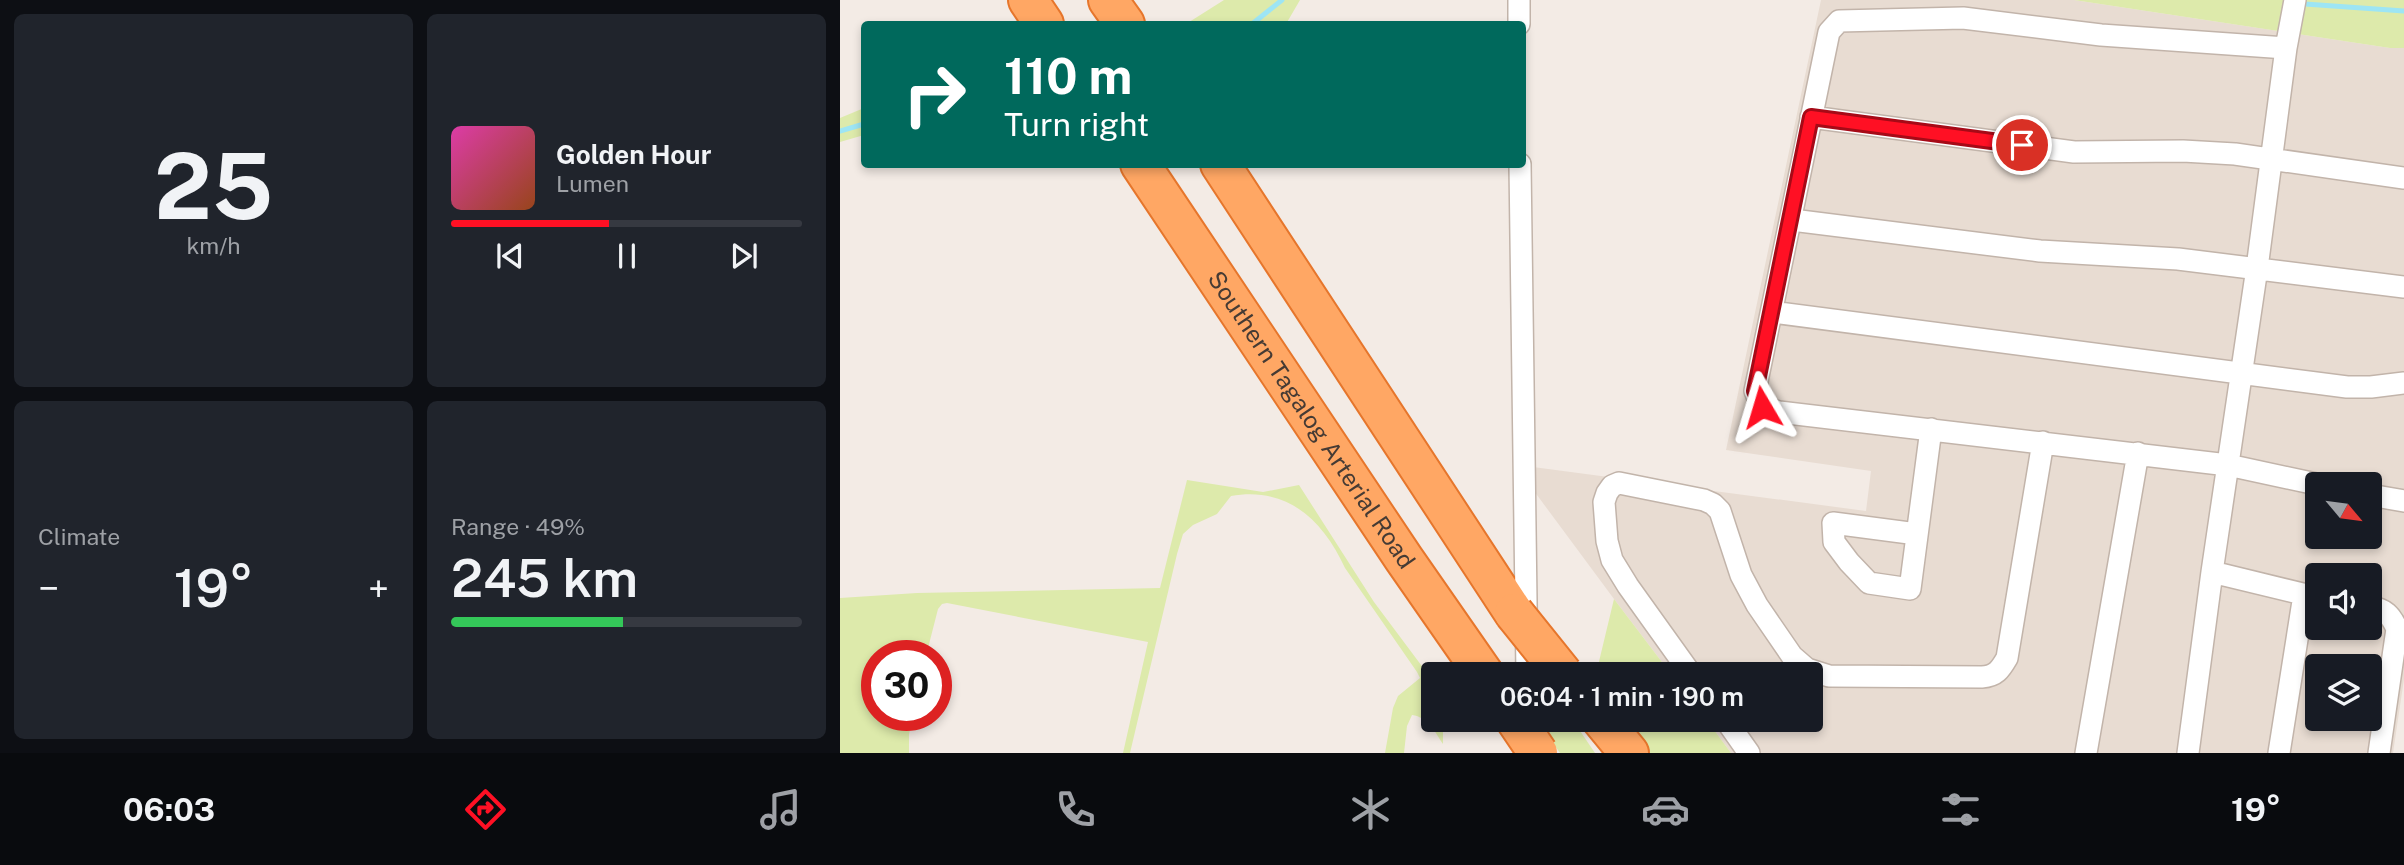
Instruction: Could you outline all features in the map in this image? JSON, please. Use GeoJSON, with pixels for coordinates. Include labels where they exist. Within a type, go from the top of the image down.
{"type":"FeatureCollection","features":[{"type":"Feature","properties":{"kind":"highway","name":"Southern Tagalog Arterial Road"},"geometry":{"type":"LineString","coordinates":[[1143,168],[1476,662]]}},
{"type":"Feature","properties":{"kind":"highway"},"geometry":{"type":"LineString","coordinates":[[1223,168],[1549,662]]}},
{"type":"Feature","properties":{"kind":"highway"},"geometry":{"type":"LineString","coordinates":[[1514,613],[1553,662]]}},
{"type":"Feature","properties":{"kind":"highway"},"geometry":{"type":"LineString","coordinates":[[1524,732],[1538,753]]}},
{"type":"Feature","properties":{"kind":"highway"},"geometry":{"type":"LineString","coordinates":[[1603,732],[1629,753]]}},
{"type":"Feature","properties":{"kind":"street"},"geometry":{"type":"LineString","coordinates":[[1519,0],[1519,21]]}},
{"type":"Feature","properties":{"kind":"street"},"geometry":{"type":"LineString","coordinates":[[2188,753],[2211,572],[2295,0]]}},
{"type":"Feature","properties":{"kind":"street"},"geometry":{"type":"LineString","coordinates":[[2286,48],[2101,35],[1964,19],[1839,21],[1829,32],[1755,391],[1762,407],[1779,412],[2138,453],[2228,465],[2305,482]]}},
{"type":"Feature","properties":{"kind":"street"},"geometry":{"type":"LineString","coordinates":[[1811,117],[2074,152],[2203,152],[2272,158],[2404,178]]}},
{"type":"Feature","properties":{"kind":"street"},"geometry":{"type":"LineString","coordinates":[[1520,168],[1527,662]]}},
{"type":"Feature","properties":{"kind":"street"},"geometry":{"type":"LineString","coordinates":[[1792,220],[2040,251],[2178,260],[2404,287]]}},
{"type":"Feature","properties":{"kind":"street"},"geometry":{"type":"LineString","coordinates":[[1772,312],[2347,387],[2404,383]]}},
{"type":"Feature","properties":{"kind":"street"},"geometry":{"type":"LineString","coordinates":[[1917,534],[1931,429]]}},
{"type":"Feature","properties":{"kind":"street"},"geometry":{"type":"LineString","coordinates":[[1823,674],[1982,677],[1993,676],[2000,670],[2007,658],[2043,442]]}},
{"type":"Feature","properties":{"kind":"street"},"geometry":{"type":"LineString","coordinates":[[2086,753],[2138,453]]}},
{"type":"Feature","properties":{"kind":"street"},"geometry":{"type":"LineString","coordinates":[[1683,662],[1612,560],[1607,541],[1604,502],[1606,493],[1619,483],[1713,504],[1720,511],[1741,575],[1757,605],[1791,656],[1798,662]]}},
{"type":"Feature","properties":{"kind":"street"},"geometry":{"type":"LineString","coordinates":[[2382,497],[2404,501]]}},
{"type":"Feature","properties":{"kind":"street"},"geometry":{"type":"LineString","coordinates":[[2211,572],[2305,595]]}},
{"type":"Feature","properties":{"kind":"street"},"geometry":{"type":"LineString","coordinates":[[2379,753],[2397,629],[2392,616],[2382,610]]}},
{"type":"Feature","properties":{"kind":"street"},"geometry":{"type":"LineString","coordinates":[[2279,753],[2305,621]]}},
{"type":"Feature","properties":{"kind":"street"},"geometry":{"type":"LineString","coordinates":[[1528,732],[1528,753]]}},
{"type":"Feature","properties":{"kind":"street"},"geometry":{"type":"LineString","coordinates":[[1734,732],[1749,753]]}},
{"type":"Feature","properties":{"kind":"shaded area"},"geometry":{"type":"Polygon","coordinates":[[[1821,0],[2074,0],[2404,48],[2404,679],[2393,753],[1731,753],[1716,732],[1823,732],[1823,662],[1662,662],[1534,491],[1533,467],[1866,511],[1871,471],[1726,450],[1821,0]]]}},
{"type":"Feature","properties":{"kind":"green space"},"geometry":{"type":"Polygon","coordinates":[[[1224,0],[1300,0],[1288,21],[1191,21],[1224,0]]]}},
{"type":"Feature","properties":{"kind":"green space"},"geometry":{"type":"Polygon","coordinates":[[[2074,0],[2404,0],[2404,48],[2390,48],[2074,0]]]}},
{"type":"Feature","properties":{"kind":"green space"},"geometry":{"type":"Polygon","coordinates":[[[861,109],[861,136],[840,142],[840,118],[861,109]]]}},
{"type":"Feature","properties":{"kind":"green space"},"geometry":{"type":"Polygon","coordinates":[[[1187,480],[1263,492],[1299,485],[1374,602],[1421,665],[1421,718],[1412,715],[1407,726],[1404,753],[1385,753],[1393,708],[1398,696],[1420,678],[1417,672],[1314,521],[1286,502],[1251,494],[1231,496],[1217,514],[1193,525],[1183,534],[1130,753],[1123,753],[1148,642],[947,603],[938,609],[930,640],[861,640],[861,731],[910,731],[909,753],[840,753],[840,598],[917,593],[1160,588],[1187,480]]]}},
{"type":"Feature","properties":{"kind":"green space"},"geometry":{"type":"Polygon","coordinates":[[[1614,599],[1662,662],[1599,662],[1614,599]]]}},
{"type":"Feature","properties":{"kind":"green space"},"geometry":{"type":"Polygon","coordinates":[[[1435,732],[1443,732],[1443,744],[1435,732]]]}},
{"type":"Feature","properties":{"kind":"green space"},"geometry":{"type":"Polygon","coordinates":[[[1545,732],[1581,732],[1595,753],[1560,753],[1545,732]]]}},
{"type":"Feature","properties":{"kind":"green space"},"geometry":{"type":"Polygon","coordinates":[[[1632,732],[1716,732],[1731,753],[1647,753],[1632,732]]]}},
{"type":"Feature","properties":{"kind":"waterway"},"geometry":{"type":"LineString","coordinates":[[1256,21],[1282,0]]}},
{"type":"Feature","properties":{"kind":"waterway"},"geometry":{"type":"LineString","coordinates":[[2299,2],[2404,11]]}},
{"type":"Feature","properties":{"kind":"waterway"},"geometry":{"type":"LineString","coordinates":[[840,131],[861,125]]}},
{"type":"Feature","properties":{"kind":"route"},"geometry":{"type":"LineString","coordinates":[[1762,407],[1755,391],[1811,117],[2022,145]]}}]}
